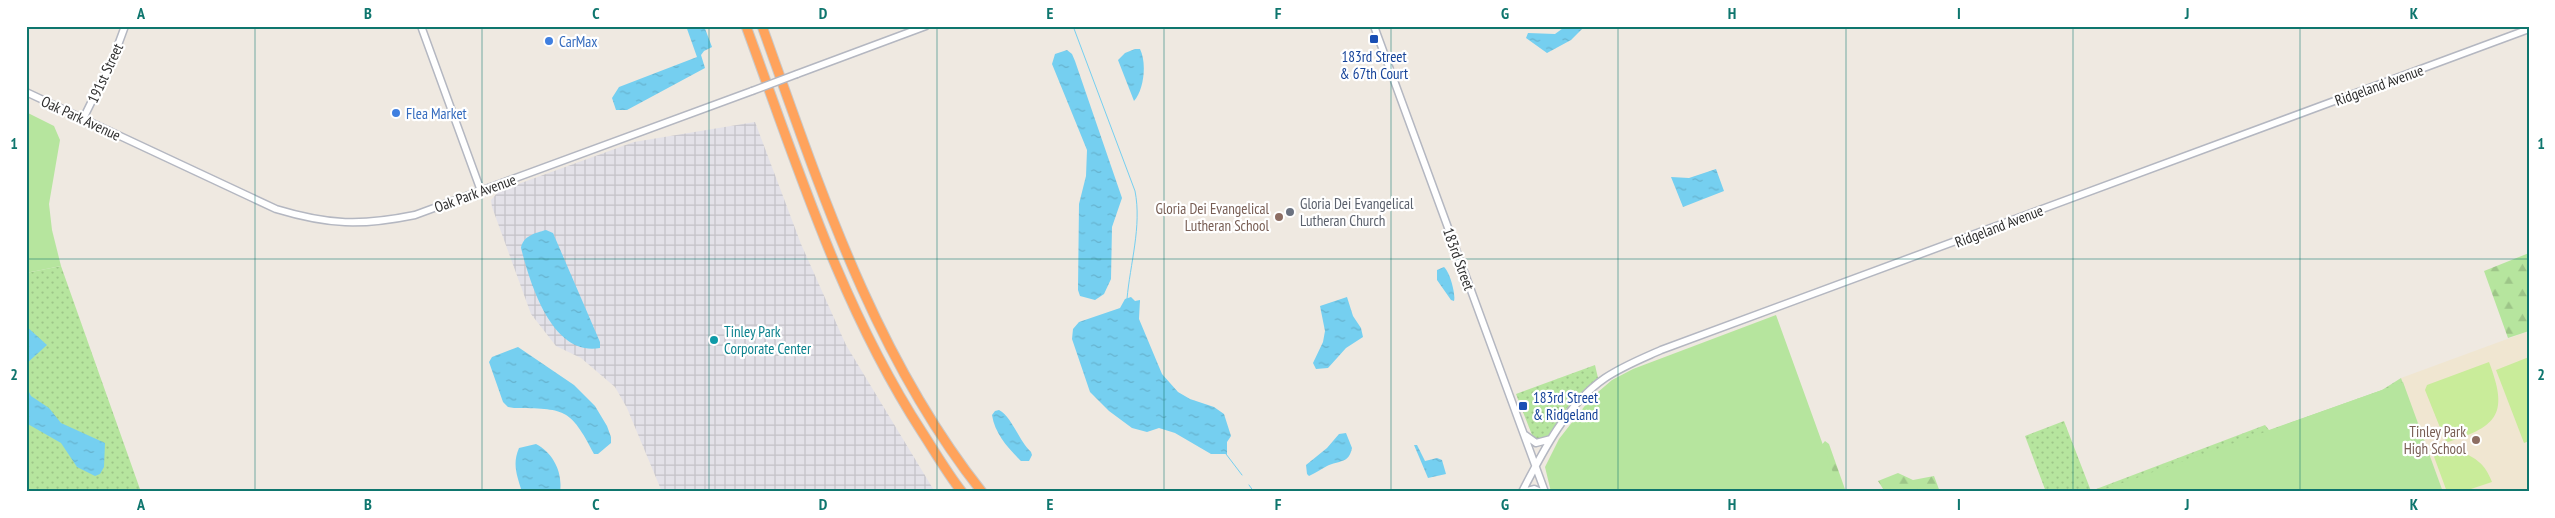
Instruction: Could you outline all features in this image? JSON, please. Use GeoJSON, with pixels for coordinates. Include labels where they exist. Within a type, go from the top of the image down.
{"type":"FeatureCollection","features":[{"type":"Feature","properties":{"kind":"highway"},"geometry":{"type":"LineString","coordinates":[[740,26],[764,76]]}},
{"type":"Feature","properties":{"kind":"highway"},"geometry":{"type":"LineString","coordinates":[[746,26],[842,283],[872,347],[904,404],[962,492]]}},
{"type":"Feature","properties":{"kind":"highway"},"geometry":{"type":"LineString","coordinates":[[762,26],[832,218],[886,340],[918,396],[968,474],[982,492]]}},
{"type":"Feature","properties":{"kind":"street","name":"191st Street"},"geometry":{"type":"LineString","coordinates":[[83,119],[114,56],[125,26]]}},
{"type":"Feature","properties":{"kind":"street"},"geometry":{"type":"LineString","coordinates":[[421,26],[481,191]]}},
{"type":"Feature","properties":{"kind":"street","name":"Oak Park Avenue"},"geometry":{"type":"LineString","coordinates":[[26,92],[276,209],[309,219],[347,224],[384,222],[415,215],[926,26]]}},
{"type":"Feature","properties":{"kind":"street","name":"183rd Street"},"geometry":{"type":"LineString","coordinates":[[1374,26],[1524,434],[1543,492]]}},
{"type":"Feature","properties":{"kind":"street","name":"Ridgeland Avenue"},"geometry":{"type":"LineString","coordinates":[[1523,492],[1535,466],[1552,438],[1579,400],[1603,379],[1646,356],[2529,29]]}},
{"type":"Feature","properties":{"kind":"street"},"geometry":{"type":"LineString","coordinates":[[1524,434],[1536,443],[1552,438]]}},
{"type":"Feature","properties":{"kind":"street"},"geometry":{"type":"LineString","coordinates":[[1523,492],[1534,489],[1543,492]]}},
{"type":"Feature","properties":{"kind":"shaded area"},"geometry":{"type":"Polygon","coordinates":[[[755,122],[801,244],[846,345],[935,492],[662,492],[627,408],[615,387],[581,358],[556,346],[531,314],[492,207],[491,200],[499,191],[634,142],[755,122]]]}},
{"type":"Feature","properties":{"kind":"shaded area","name":"Tinley Park High School"},"geometry":{"type":"Polygon","coordinates":[[[2529,331],[2529,492],[2443,492],[2401,378],[2529,331]]]}},
{"type":"Feature","properties":{"kind":"green space"},"geometry":{"type":"Polygon","coordinates":[[[26,112],[54,126],[60,140],[49,204],[52,230],[61,266],[26,273],[26,112]]]}},
{"type":"Feature","properties":{"kind":"green space"},"geometry":{"type":"Polygon","coordinates":[[[2529,253],[2529,331],[2508,338],[2484,271],[2529,253]]]}},
{"type":"Feature","properties":{"kind":"green space"},"geometry":{"type":"Polygon","coordinates":[[[61,266],[141,492],[26,492],[26,273],[61,266]]]}},
{"type":"Feature","properties":{"kind":"green space"},"geometry":{"type":"Polygon","coordinates":[[[1776,315],[1840,492],[1551,492],[1545,467],[1559,439],[1591,398],[1612,380],[1633,369],[1776,315]]]}},
{"type":"Feature","properties":{"kind":"green space"},"geometry":{"type":"Polygon","coordinates":[[[2529,357],[2529,441],[2524,443],[2496,370],[2529,357]]]}},
{"type":"Feature","properties":{"kind":"green space"},"geometry":{"type":"Polygon","coordinates":[[[2489,362],[2498,393],[2498,405],[2495,415],[2489,423],[2479,430],[2448,442],[2445,440],[2425,390],[2427,385],[2489,362]]]}},
{"type":"Feature","properties":{"kind":"green space"},"geometry":{"type":"Polygon","coordinates":[[[1595,365],[1598,378],[1567,408],[1547,438],[1536,440],[1532,435],[1516,394],[1595,365]]]}},
{"type":"Feature","properties":{"kind":"green space"},"geometry":{"type":"Polygon","coordinates":[[[2401,378],[2405,389],[2144,492],[2046,492],[2025,436],[2064,421],[2091,491],[2265,425],[2269,430],[2382,390],[2401,378]]]}},
{"type":"Feature","properties":{"kind":"green space"},"geometry":{"type":"Polygon","coordinates":[[[2403,382],[2443,492],[2097,492],[2382,390],[2403,382]]]}},
{"type":"Feature","properties":{"kind":"green space"},"geometry":{"type":"Polygon","coordinates":[[[1825,441],[1829,444],[1846,492],[1832,492],[1819,448],[1825,441]]]}},
{"type":"Feature","properties":{"kind":"green space"},"geometry":{"type":"Polygon","coordinates":[[[2455,450],[2478,461],[2486,470],[2492,482],[2462,492],[2447,492],[2433,454],[2455,450]]]}},
{"type":"Feature","properties":{"kind":"green space"},"geometry":{"type":"Polygon","coordinates":[[[1898,473],[1913,480],[1934,476],[1940,492],[1885,492],[1878,481],[1898,473]]]}},
{"type":"Feature","properties":{"kind":"water"},"geometry":{"type":"Polygon","coordinates":[[[686,26],[704,26],[712,47],[701,55],[705,68],[627,110],[616,110],[612,98],[619,87],[697,57],[686,26]]]}},
{"type":"Feature","properties":{"kind":"water"},"geometry":{"type":"Polygon","coordinates":[[[1566,26],[1585,26],[1571,40],[1547,53],[1526,38],[1528,33],[1555,34],[1566,26]]]}},
{"type":"Feature","properties":{"kind":"water"},"geometry":{"type":"Polygon","coordinates":[[[1140,49],[1144,69],[1140,90],[1134,101],[1118,60],[1125,53],[1140,49]]]}},
{"type":"Feature","properties":{"kind":"water"},"geometry":{"type":"Polygon","coordinates":[[[1067,50],[1072,54],[1075,61],[1122,198],[1112,227],[1111,279],[1104,294],[1095,300],[1080,296],[1078,290],[1079,204],[1086,176],[1087,150],[1052,64],[1055,54],[1067,50]]]}},
{"type":"Feature","properties":{"kind":"water"},"geometry":{"type":"Polygon","coordinates":[[[1716,169],[1724,191],[1683,207],[1671,177],[1689,178],[1716,169]]]}},
{"type":"Feature","properties":{"kind":"water"},"geometry":{"type":"Polygon","coordinates":[[[546,230],[553,233],[600,342],[600,348],[583,348],[569,341],[556,330],[537,297],[521,248],[527,238],[546,230]]]}},
{"type":"Feature","properties":{"kind":"water"},"geometry":{"type":"Polygon","coordinates":[[[1444,267],[1452,284],[1454,301],[1451,300],[1437,280],[1437,270],[1444,267]]]}},
{"type":"Feature","properties":{"kind":"water"},"geometry":{"type":"Polygon","coordinates":[[[1131,297],[1135,301],[1140,300],[1139,319],[1162,374],[1178,392],[1190,399],[1214,407],[1224,414],[1231,436],[1227,442],[1227,454],[1211,454],[1175,433],[1159,428],[1147,432],[1132,428],[1109,411],[1090,392],[1072,339],[1073,329],[1079,322],[1120,308],[1125,299],[1131,297]]]}},
{"type":"Feature","properties":{"kind":"water"},"geometry":{"type":"Polygon","coordinates":[[[1347,297],[1363,337],[1346,348],[1328,368],[1316,369],[1313,363],[1323,342],[1325,331],[1320,306],[1347,297]]]}},
{"type":"Feature","properties":{"kind":"water"},"geometry":{"type":"Polygon","coordinates":[[[26,326],[47,345],[26,364],[26,326]]]}},
{"type":"Feature","properties":{"kind":"water"},"geometry":{"type":"Polygon","coordinates":[[[518,347],[574,385],[595,406],[607,426],[611,443],[598,454],[594,454],[578,427],[564,414],[544,409],[508,407],[503,402],[489,362],[492,357],[518,347]]]}},
{"type":"Feature","properties":{"kind":"water"},"geometry":{"type":"Polygon","coordinates":[[[26,386],[31,396],[49,408],[61,423],[105,443],[104,467],[100,474],[95,476],[77,467],[61,443],[26,423],[26,386]]]}},
{"type":"Feature","properties":{"kind":"water"},"geometry":{"type":"Polygon","coordinates":[[[999,410],[1008,418],[1031,452],[1032,455],[1029,461],[1021,461],[999,434],[992,415],[995,411],[999,410]]]}},
{"type":"Feature","properties":{"kind":"water"},"geometry":{"type":"Polygon","coordinates":[[[1346,433],[1352,448],[1349,457],[1309,476],[1306,465],[1327,448],[1339,434],[1346,433]]]}},
{"type":"Feature","properties":{"kind":"water"},"geometry":{"type":"Polygon","coordinates":[[[536,444],[547,452],[556,464],[560,477],[560,492],[522,492],[516,470],[517,454],[519,448],[536,444]]]}},
{"type":"Feature","properties":{"kind":"water"},"geometry":{"type":"Polygon","coordinates":[[[1414,445],[1417,445],[1425,461],[1437,458],[1442,460],[1446,474],[1428,478],[1414,445]]]}},
{"type":"Feature","properties":{"kind":"waterway"},"geometry":{"type":"LineString","coordinates":[[1073,26],[1135,191],[1137,218],[1127,299]]}},
{"type":"Feature","properties":{"kind":"waterway"},"geometry":{"type":"LineString","coordinates":[[1226,454],[1242,475]]}},
{"type":"Feature","properties":{"kind":"waterway"},"geometry":{"type":"LineString","coordinates":[[1249,485],[1254,492]]}},
{"type":"Feature","properties":{"kind":"place","name":"183rd Street & 67th Court"},"geometry":{"type":"Point","coordinates":[1374,39]}},
{"type":"Feature","properties":{"kind":"place","name":"CarMax"},"geometry":{"type":"Point","coordinates":[549,41]}},
{"type":"Feature","properties":{"kind":"place","name":"Flea Market"},"geometry":{"type":"Point","coordinates":[396,113]}},
{"type":"Feature","properties":{"kind":"place","name":"Gloria Dei Evangelical Lutheran Church"},"geometry":{"type":"Point","coordinates":[1290,212]}},
{"type":"Feature","properties":{"kind":"place","name":"Gloria Dei Evangelical Lutheran School"},"geometry":{"type":"Point","coordinates":[1279,217]}},
{"type":"Feature","properties":{"kind":"place","name":"Tinley Park Corporate Center"},"geometry":{"type":"Point","coordinates":[714,340]}},
{"type":"Feature","properties":{"kind":"place","name":"183rd Street & Ridgeland"},"geometry":{"type":"Point","coordinates":[1523,406]}},
{"type":"Feature","properties":{"kind":"place","name":"Tinley Park High School"},"geometry":{"type":"Point","coordinates":[2476,440]}}]}
